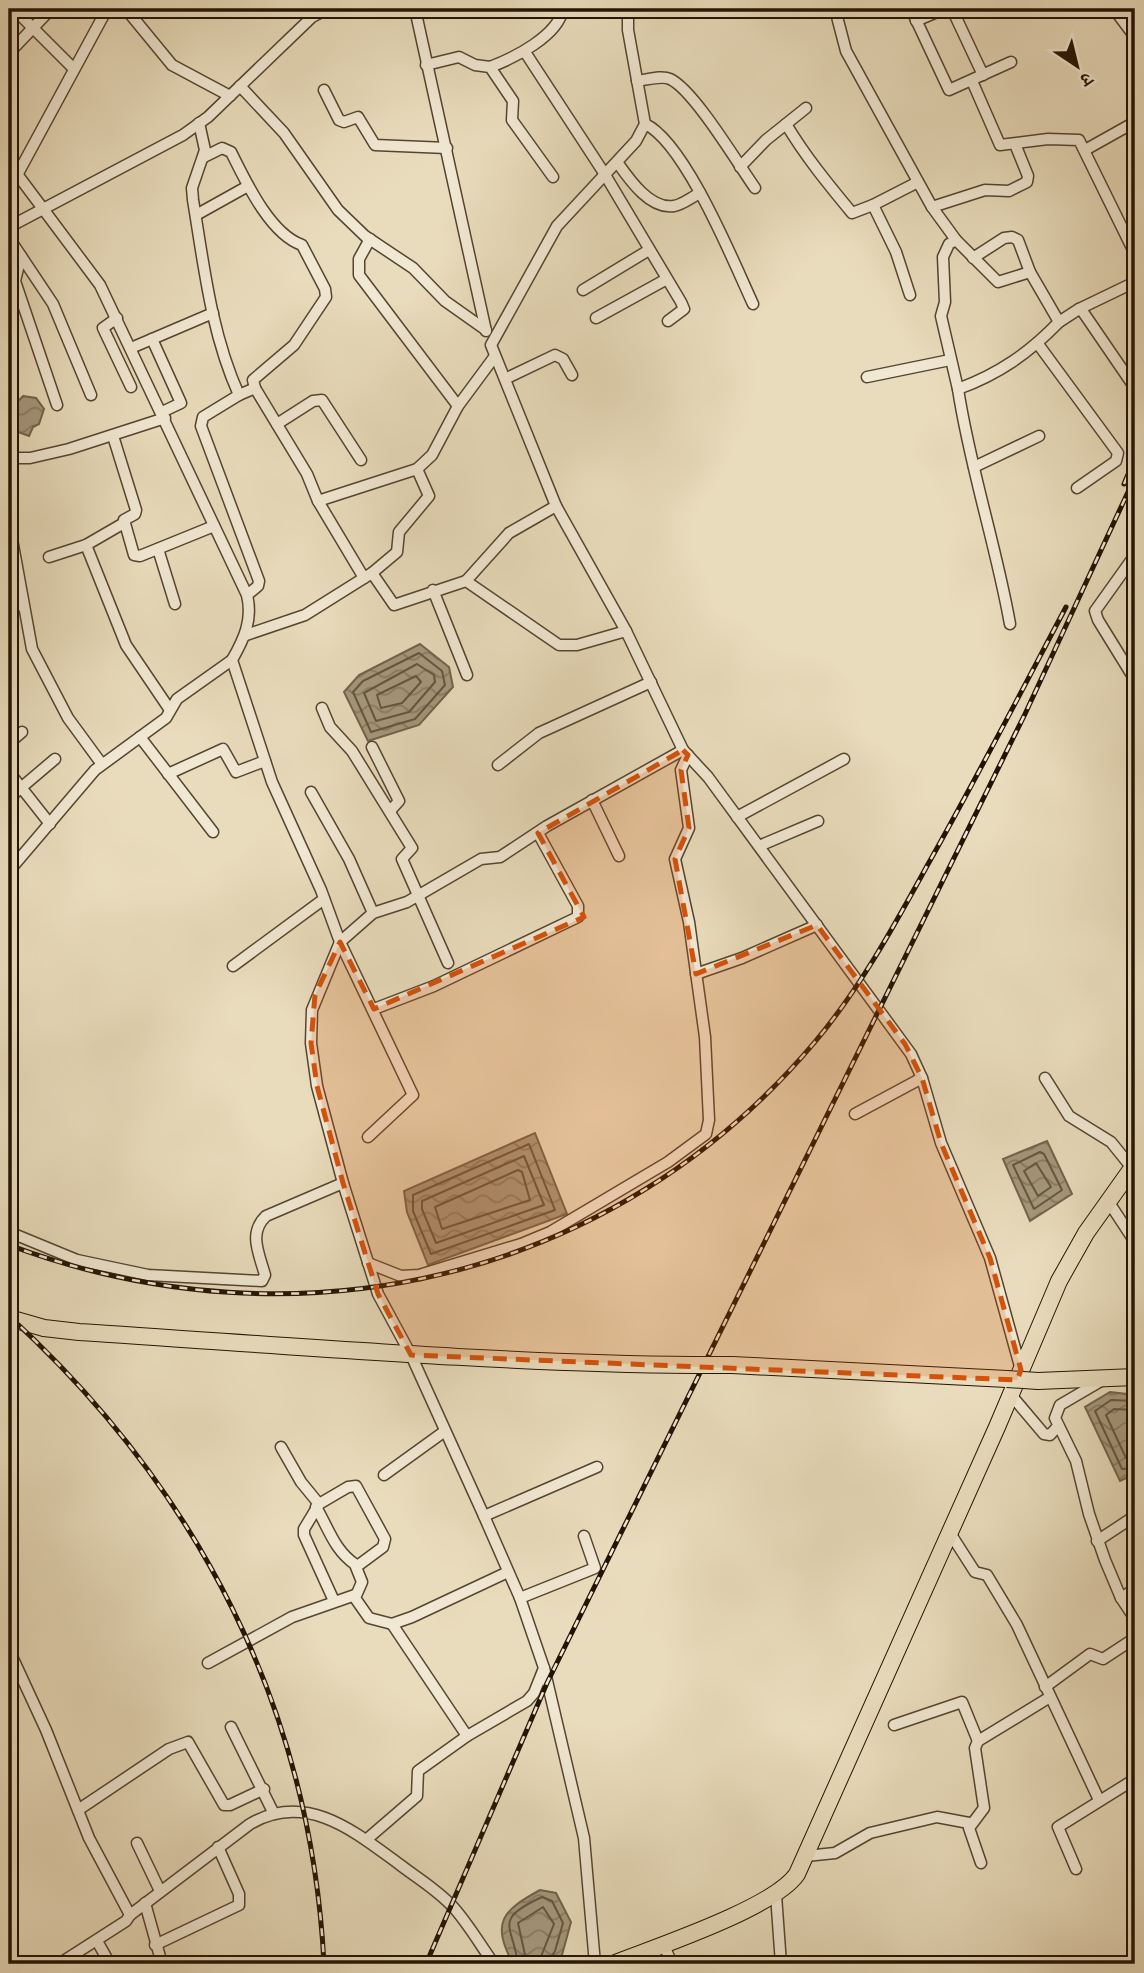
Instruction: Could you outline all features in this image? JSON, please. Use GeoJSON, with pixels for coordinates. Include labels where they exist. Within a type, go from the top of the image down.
{"type":"FeatureCollection","features":[{"type":"Feature","properties":{"kind":"highway"},"geometry":{"type":"LineString","coordinates":[[614,1964],[776,1895],[790,1883],[806,1856],[950,1533],[1009,1387],[1021,1370],[1070,1260],[1134,1166]]}},
{"type":"Feature","properties":{"kind":"highway"},"geometry":{"type":"LineString","coordinates":[[9,1318],[44,1328],[79,1332],[411,1355],[517,1361],[733,1365],[1009,1387],[1038,1381],[1135,1377]]}},
{"type":"Feature","properties":{"kind":"street"},"geometry":{"type":"LineString","coordinates":[[13,9],[74,69]]}},
{"type":"Feature","properties":{"kind":"street"},"geometry":{"type":"LineString","coordinates":[[9,53],[51,9]]}},
{"type":"Feature","properties":{"kind":"street"},"geometry":{"type":"LineString","coordinates":[[9,190],[13,171],[107,9]]}},
{"type":"Feature","properties":{"kind":"street"},"geometry":{"type":"LineString","coordinates":[[126,9],[172,65],[230,96]]}},
{"type":"Feature","properties":{"kind":"street"},"geometry":{"type":"LineString","coordinates":[[9,227],[44,211],[199,123],[312,17],[327,9]]}},
{"type":"Feature","properties":{"kind":"street"},"geometry":{"type":"LineString","coordinates":[[415,9],[486,330],[556,506],[626,631],[685,752],[759,846],[905,1044],[922,1078],[941,1143],[990,1258],[1021,1370]]}},
{"type":"Feature","properties":{"kind":"street"},"geometry":{"type":"LineString","coordinates":[[426,65],[459,57],[475,65],[490,66],[525,52],[556,24],[563,9]]}},
{"type":"Feature","properties":{"kind":"street"},"geometry":{"type":"LineString","coordinates":[[318,501],[417,469],[432,455],[493,350],[557,226],[636,141],[645,124],[629,9]]}},
{"type":"Feature","properties":{"kind":"street"},"geometry":{"type":"LineString","coordinates":[[835,9],[846,51],[918,182],[956,240],[998,282],[1030,272]]}},
{"type":"Feature","properties":{"kind":"street"},"geometry":{"type":"LineString","coordinates":[[911,9],[949,90],[1011,62]]}},
{"type":"Feature","properties":{"kind":"street"},"geometry":{"type":"LineString","coordinates":[[916,21],[944,9]]}},
{"type":"Feature","properties":{"kind":"street"},"geometry":{"type":"LineString","coordinates":[[952,9],[984,75]]}},
{"type":"Feature","properties":{"kind":"street"},"geometry":{"type":"LineString","coordinates":[[1114,9],[1135,37]]}},
{"type":"Feature","properties":{"kind":"street"},"geometry":{"type":"LineString","coordinates":[[525,52],[604,173],[684,309],[668,321]]}},
{"type":"Feature","properties":{"kind":"street"},"geometry":{"type":"LineString","coordinates":[[490,66],[513,101],[512,120],[554,177]]}},
{"type":"Feature","properties":{"kind":"street"},"geometry":{"type":"LineString","coordinates":[[637,81],[666,77],[676,83],[755,188]]}},
{"type":"Feature","properties":{"kind":"street"},"geometry":{"type":"LineString","coordinates":[[972,81],[1002,146],[1073,138],[1079,140],[1135,254]]}},
{"type":"Feature","properties":{"kind":"street"},"geometry":{"type":"LineString","coordinates":[[240,86],[284,132],[338,210],[370,239],[413,268],[445,301],[486,330]]}},
{"type":"Feature","properties":{"kind":"street"},"geometry":{"type":"LineString","coordinates":[[324,90],[339,120],[344,122],[358,117],[375,145],[447,148]]}},
{"type":"Feature","properties":{"kind":"street"},"geometry":{"type":"LineString","coordinates":[[740,167],[806,108]]}},
{"type":"Feature","properties":{"kind":"street"},"geometry":{"type":"LineString","coordinates":[[1085,150],[1135,122]]}},
{"type":"Feature","properties":{"kind":"street"},"geometry":{"type":"LineString","coordinates":[[199,123],[204,157],[192,188],[205,286],[239,395]]}},
{"type":"Feature","properties":{"kind":"street"},"geometry":{"type":"LineString","coordinates":[[645,124],[657,129],[700,193],[733,255],[753,304]]}},
{"type":"Feature","properties":{"kind":"street"},"geometry":{"type":"LineString","coordinates":[[786,124],[808,160],[819,169],[850,211],[873,205],[918,182]]}},
{"type":"Feature","properties":{"kind":"street"},"geometry":{"type":"LineString","coordinates":[[932,206],[985,190],[1009,191],[1023,185],[1028,176],[1015,144]]}},
{"type":"Feature","properties":{"kind":"street"},"geometry":{"type":"LineString","coordinates":[[204,157],[226,149],[259,205],[292,242],[302,245],[322,278],[326,297],[289,350],[253,380],[307,474],[318,501],[368,576],[394,605],[466,581],[509,533],[556,506]]}},
{"type":"Feature","properties":{"kind":"street"},"geometry":{"type":"LineString","coordinates":[[617,162],[643,195],[665,205],[676,206],[700,193]]}},
{"type":"Feature","properties":{"kind":"street"},"geometry":{"type":"LineString","coordinates":[[9,871],[101,763],[166,718],[177,699],[232,660],[246,635],[250,607],[247,595],[117,318],[91,272],[13,171]]}},
{"type":"Feature","properties":{"kind":"street"},"geometry":{"type":"LineString","coordinates":[[195,215],[248,186]]}},
{"type":"Feature","properties":{"kind":"street"},"geometry":{"type":"LineString","coordinates":[[873,205],[896,252],[910,295]]}},
{"type":"Feature","properties":{"kind":"street"},"geometry":{"type":"LineString","coordinates":[[973,258],[1004,238],[1012,237],[1017,240],[1030,272],[1059,322]]}},
{"type":"Feature","properties":{"kind":"street"},"geometry":{"type":"LineString","coordinates":[[9,238],[53,304],[92,395]]}},
{"type":"Feature","properties":{"kind":"street"},"geometry":{"type":"LineString","coordinates":[[370,239],[356,268],[359,275],[458,407]]}},
{"type":"Feature","properties":{"kind":"street"},"geometry":{"type":"LineString","coordinates":[[956,240],[949,244],[942,264],[945,302],[941,316],[974,467],[994,538],[1010,624]]}},
{"type":"Feature","properties":{"kind":"street"},"geometry":{"type":"LineString","coordinates":[[583,290],[649,250]]}},
{"type":"Feature","properties":{"kind":"street"},"geometry":{"type":"LineString","coordinates":[[21,256],[15,281],[57,405]]}},
{"type":"Feature","properties":{"kind":"street"},"geometry":{"type":"LineString","coordinates":[[596,318],[665,280]]}},
{"type":"Feature","properties":{"kind":"street"},"geometry":{"type":"LineString","coordinates":[[958,389],[1009,366],[1038,344],[1059,322],[1079,309],[1135,282]]}},
{"type":"Feature","properties":{"kind":"street"},"geometry":{"type":"LineString","coordinates":[[1079,309],[1135,388]]}},
{"type":"Feature","properties":{"kind":"street"},"geometry":{"type":"LineString","coordinates":[[131,348],[213,313]]}},
{"type":"Feature","properties":{"kind":"street"},"geometry":{"type":"LineString","coordinates":[[117,318],[103,328],[131,387]]}},
{"type":"Feature","properties":{"kind":"street"},"geometry":{"type":"LineString","coordinates":[[9,458],[34,458],[113,436],[163,415],[181,402],[152,339]]}},
{"type":"Feature","properties":{"kind":"street"},"geometry":{"type":"LineString","coordinates":[[1038,344],[1118,453],[1116,461],[1077,488]]}},
{"type":"Feature","properties":{"kind":"street"},"geometry":{"type":"LineString","coordinates":[[505,379],[555,355],[563,359],[572,375]]}},
{"type":"Feature","properties":{"kind":"street"},"geometry":{"type":"LineString","coordinates":[[867,377],[950,360]]}},
{"type":"Feature","properties":{"kind":"street"},"geometry":{"type":"LineString","coordinates":[[247,595],[258,586],[259,581],[201,426],[202,417],[255,387]]}},
{"type":"Feature","properties":{"kind":"street"},"geometry":{"type":"LineString","coordinates":[[277,424],[313,401],[322,400],[361,460]]}},
{"type":"Feature","properties":{"kind":"street"},"geometry":{"type":"LineString","coordinates":[[113,436],[136,510],[135,514],[125,518],[124,523],[134,555],[140,556],[214,526]]}},
{"type":"Feature","properties":{"kind":"street"},"geometry":{"type":"LineString","coordinates":[[974,467],[1039,436]]}},
{"type":"Feature","properties":{"kind":"street"},"geometry":{"type":"LineString","coordinates":[[246,635],[305,615],[368,576],[397,552],[399,532],[429,496],[417,469]]}},
{"type":"Feature","properties":{"kind":"street"},"geometry":{"type":"LineString","coordinates":[[9,523],[32,649],[68,718],[101,763]]}},
{"type":"Feature","properties":{"kind":"street"},"geometry":{"type":"LineString","coordinates":[[49,557],[86,545],[124,523]]}},
{"type":"Feature","properties":{"kind":"street"},"geometry":{"type":"LineString","coordinates":[[86,545],[126,645],[170,710]]}},
{"type":"Feature","properties":{"kind":"street"},"geometry":{"type":"LineString","coordinates":[[159,549],[175,604]]}},
{"type":"Feature","properties":{"kind":"street"},"geometry":{"type":"LineString","coordinates":[[1135,555],[1096,611],[1098,620],[1135,680]]}},
{"type":"Feature","properties":{"kind":"street"},"geometry":{"type":"LineString","coordinates":[[466,581],[559,645],[577,645],[626,631]]}},
{"type":"Feature","properties":{"kind":"street"},"geometry":{"type":"LineString","coordinates":[[433,590],[467,675]]}},
{"type":"Feature","properties":{"kind":"street"},"geometry":{"type":"LineString","coordinates":[[9,611],[22,603]]}},
{"type":"Feature","properties":{"kind":"street"},"geometry":{"type":"LineString","coordinates":[[232,660],[265,761],[340,942],[413,1095],[368,1137]]}},
{"type":"Feature","properties":{"kind":"street"},"geometry":{"type":"LineString","coordinates":[[498,765],[539,733],[651,682]]}},
{"type":"Feature","properties":{"kind":"street"},"geometry":{"type":"LineString","coordinates":[[322,708],[330,727],[352,751],[412,848],[412,851],[402,858],[448,962]]}},
{"type":"Feature","properties":{"kind":"street"},"geometry":{"type":"LineString","coordinates":[[9,743],[22,732]]}},
{"type":"Feature","properties":{"kind":"street"},"geometry":{"type":"LineString","coordinates":[[140,737],[213,832]]}},
{"type":"Feature","properties":{"kind":"street"},"geometry":{"type":"LineString","coordinates":[[372,747],[398,801],[390,811]]}},
{"type":"Feature","properties":{"kind":"street"},"geometry":{"type":"LineString","coordinates":[[168,774],[223,749],[236,772],[265,761]]}},
{"type":"Feature","properties":{"kind":"street"},"geometry":{"type":"LineString","coordinates":[[595,1964],[584,1838],[544,1668],[520,1598],[484,1516],[411,1355],[378,1294],[342,1183],[317,1086],[312,1043],[315,995],[340,942],[373,913],[407,902],[481,859],[500,857],[592,800],[685,752]]}},
{"type":"Feature","properties":{"kind":"street"},"geometry":{"type":"LineString","coordinates":[[368,1263],[401,1276],[419,1275],[520,1244],[550,1232],[589,1209],[702,1139],[709,1129],[705,1037],[690,922],[674,859],[689,828],[681,770],[685,752]]}},
{"type":"Feature","properties":{"kind":"street"},"geometry":{"type":"LineString","coordinates":[[9,799],[55,759]]}},
{"type":"Feature","properties":{"kind":"street"},"geometry":{"type":"LineString","coordinates":[[737,817],[844,759]]}},
{"type":"Feature","properties":{"kind":"street"},"geometry":{"type":"LineString","coordinates":[[9,772],[50,824]]}},
{"type":"Feature","properties":{"kind":"street"},"geometry":{"type":"LineString","coordinates":[[311,792],[349,859],[373,913]]}},
{"type":"Feature","properties":{"kind":"street"},"geometry":{"type":"LineString","coordinates":[[592,800],[619,856]]}},
{"type":"Feature","properties":{"kind":"street"},"geometry":{"type":"LineString","coordinates":[[759,846],[818,821]]}},
{"type":"Feature","properties":{"kind":"street"},"geometry":{"type":"LineString","coordinates":[[374,1009],[447,980],[578,917],[578,906],[538,833]]}},
{"type":"Feature","properties":{"kind":"street"},"geometry":{"type":"LineString","coordinates":[[233,966],[324,899]]}},
{"type":"Feature","properties":{"kind":"street"},"geometry":{"type":"LineString","coordinates":[[696,974],[817,925]]}},
{"type":"Feature","properties":{"kind":"street"},"geometry":{"type":"LineString","coordinates":[[855,1114],[922,1078]]}},
{"type":"Feature","properties":{"kind":"street"},"geometry":{"type":"LineString","coordinates":[[1045,1078],[1069,1116],[1102,1135],[1134,1166]]}},
{"type":"Feature","properties":{"kind":"street"},"geometry":{"type":"LineString","coordinates":[[9,1232],[77,1260],[148,1275],[262,1281],[265,1275],[256,1241],[258,1224],[266,1216],[342,1183]]}},
{"type":"Feature","properties":{"kind":"street"},"geometry":{"type":"LineString","coordinates":[[1108,1201],[1135,1242]]}},
{"type":"Feature","properties":{"kind":"street"},"geometry":{"type":"LineString","coordinates":[[1104,1379],[1060,1405],[1056,1410],[1058,1426],[1076,1461],[1097,1541],[1121,1598],[1135,1619]]}},
{"type":"Feature","properties":{"kind":"street"},"geometry":{"type":"LineString","coordinates":[[1009,1387],[1044,1434],[1050,1435],[1058,1426]]}},
{"type":"Feature","properties":{"kind":"street"},"geometry":{"type":"LineString","coordinates":[[384,1475],[445,1431]]}},
{"type":"Feature","properties":{"kind":"street"},"geometry":{"type":"LineString","coordinates":[[208,1663],[292,1617],[355,1595],[362,1582],[356,1565],[342,1556],[334,1545],[317,1505],[281,1447]]}},
{"type":"Feature","properties":{"kind":"street"},"geometry":{"type":"LineString","coordinates":[[484,1516],[597,1467]]}},
{"type":"Feature","properties":{"kind":"street"},"geometry":{"type":"LineString","coordinates":[[334,1601],[304,1535],[304,1529],[317,1505],[352,1485],[358,1490],[386,1543],[356,1565]]}},
{"type":"Feature","properties":{"kind":"street"},"geometry":{"type":"LineString","coordinates":[[1097,1541],[1135,1516]]}},
{"type":"Feature","properties":{"kind":"street"},"geometry":{"type":"LineString","coordinates":[[950,1533],[975,1572],[987,1575],[1017,1625],[1099,1800]]}},
{"type":"Feature","properties":{"kind":"street"},"geometry":{"type":"LineString","coordinates":[[520,1598],[596,1566],[584,1536]]}},
{"type":"Feature","properties":{"kind":"street"},"geometry":{"type":"LineString","coordinates":[[355,1595],[364,1614],[392,1624],[412,1618],[508,1572]]}},
{"type":"Feature","properties":{"kind":"street"},"geometry":{"type":"LineString","coordinates":[[1121,1598],[1135,1589]]}},
{"type":"Feature","properties":{"kind":"street"},"geometry":{"type":"LineString","coordinates":[[392,1624],[467,1736]]}},
{"type":"Feature","properties":{"kind":"street"},"geometry":{"type":"LineString","coordinates":[[970,1824],[984,1808],[975,1748],[978,1741],[1048,1692],[1090,1654],[1103,1659],[1135,1638]]}},
{"type":"Feature","properties":{"kind":"street"},"geometry":{"type":"LineString","coordinates":[[9,1650],[108,1878],[130,1915]]}},
{"type":"Feature","properties":{"kind":"street"},"geometry":{"type":"LineString","coordinates":[[366,1840],[417,1796],[418,1771],[467,1736],[527,1701],[534,1693],[544,1668]]}},
{"type":"Feature","properties":{"kind":"street"},"geometry":{"type":"LineString","coordinates":[[894,1725],[962,1702],[978,1741]]}},
{"type":"Feature","properties":{"kind":"street"},"geometry":{"type":"LineString","coordinates":[[231,1727],[264,1789],[274,1814]]}},
{"type":"Feature","properties":{"kind":"street"},"geometry":{"type":"LineString","coordinates":[[78,1810],[169,1749],[188,1742],[224,1805],[230,1805],[264,1789]]}},
{"type":"Feature","properties":{"kind":"street"},"geometry":{"type":"LineString","coordinates":[[1076,1869],[1058,1827],[1135,1779]]}},
{"type":"Feature","properties":{"kind":"street"},"geometry":{"type":"LineString","coordinates":[[59,1964],[126,1921],[160,1891],[257,1820],[294,1811],[321,1815],[366,1840],[451,1905],[494,1964]]}},
{"type":"Feature","properties":{"kind":"street"},"geometry":{"type":"LineString","coordinates":[[806,1856],[835,1853],[870,1833],[937,1816],[970,1824]]}},
{"type":"Feature","properties":{"kind":"street"},"geometry":{"type":"LineString","coordinates":[[970,1824],[981,1863]]}},
{"type":"Feature","properties":{"kind":"street"},"geometry":{"type":"LineString","coordinates":[[137,1843],[160,1891]]}},
{"type":"Feature","properties":{"kind":"street"},"geometry":{"type":"LineString","coordinates":[[155,1945],[239,1905],[239,1894],[218,1847]]}},
{"type":"Feature","properties":{"kind":"street"},"geometry":{"type":"LineString","coordinates":[[776,1895],[781,1964]]}},
{"type":"Feature","properties":{"kind":"street"},"geometry":{"type":"LineString","coordinates":[[145,1903],[162,1964]]}},
{"type":"Feature","properties":{"kind":"street"},"geometry":{"type":"LineString","coordinates":[[97,1941],[110,1964]]}},
{"type":"Feature","properties":{"kind":"street"},"geometry":{"type":"LineString","coordinates":[[663,1944],[671,1964]]}},
{"type":"Feature","properties":{"kind":"highlighted area"},"geometry":{"type":"Polygon","coordinates":[[[683,750],[688,755],[681,770],[689,828],[675,859],[696,974],[817,925],[905,1044],[922,1078],[941,1143],[990,1258],[1021,1370],[1017,1380],[411,1355],[378,1294],[343,1183],[317,1086],[311,1043],[315,995],[340,942],[374,1009],[584,917],[538,833],[683,750]]]}},
{"type":"Feature","properties":{"kind":"water"},"geometry":{"type":"Polygon","coordinates":[[[23,396],[36,398],[44,409],[39,424],[33,427],[29,436],[18,432],[9,411],[23,396]]]}},
{"type":"Feature","properties":{"kind":"water"},"geometry":{"type":"Polygon","coordinates":[[[420,644],[449,667],[453,687],[419,725],[368,741],[344,692],[359,675],[420,644]]]}},
{"type":"Feature","properties":{"kind":"water"},"geometry":{"type":"Polygon","coordinates":[[[535,1133],[567,1214],[428,1265],[407,1212],[404,1191],[535,1133]]]}},
{"type":"Feature","properties":{"kind":"water"},"geometry":{"type":"Polygon","coordinates":[[[1047,1141],[1072,1194],[1030,1221],[1003,1159],[1047,1141]]]}},
{"type":"Feature","properties":{"kind":"water"},"geometry":{"type":"Polygon","coordinates":[[[1110,1392],[1135,1395],[1135,1474],[1120,1481],[1085,1407],[1110,1392]]]}},
{"type":"Feature","properties":{"kind":"water"},"geometry":{"type":"Polygon","coordinates":[[[540,1890],[556,1893],[571,1922],[562,1955],[551,1964],[513,1964],[503,1938],[504,1919],[517,1905],[540,1890]]]}},
{"type":"Feature","properties":{"kind":"railway"},"geometry":{"type":"LineString","coordinates":[[1124,484],[1135,458]]}},
{"type":"Feature","properties":{"kind":"railway"},"geometry":{"type":"LineString","coordinates":[[426,1964],[547,1683],[1025,714],[1135,477]]}},
{"type":"Feature","properties":{"kind":"railway"},"geometry":{"type":"LineString","coordinates":[[9,1245],[118,1277],[229,1292],[338,1291],[445,1273],[548,1240],[644,1190],[734,1124],[814,1043],[846,1001],[915,889],[1066,607]]}},
{"type":"Feature","properties":{"kind":"railway"},"geometry":{"type":"LineString","coordinates":[[9,1316],[76,1383],[136,1454],[188,1529],[232,1608],[268,1691],[296,1779],[314,1869],[324,1964]]}}]}
